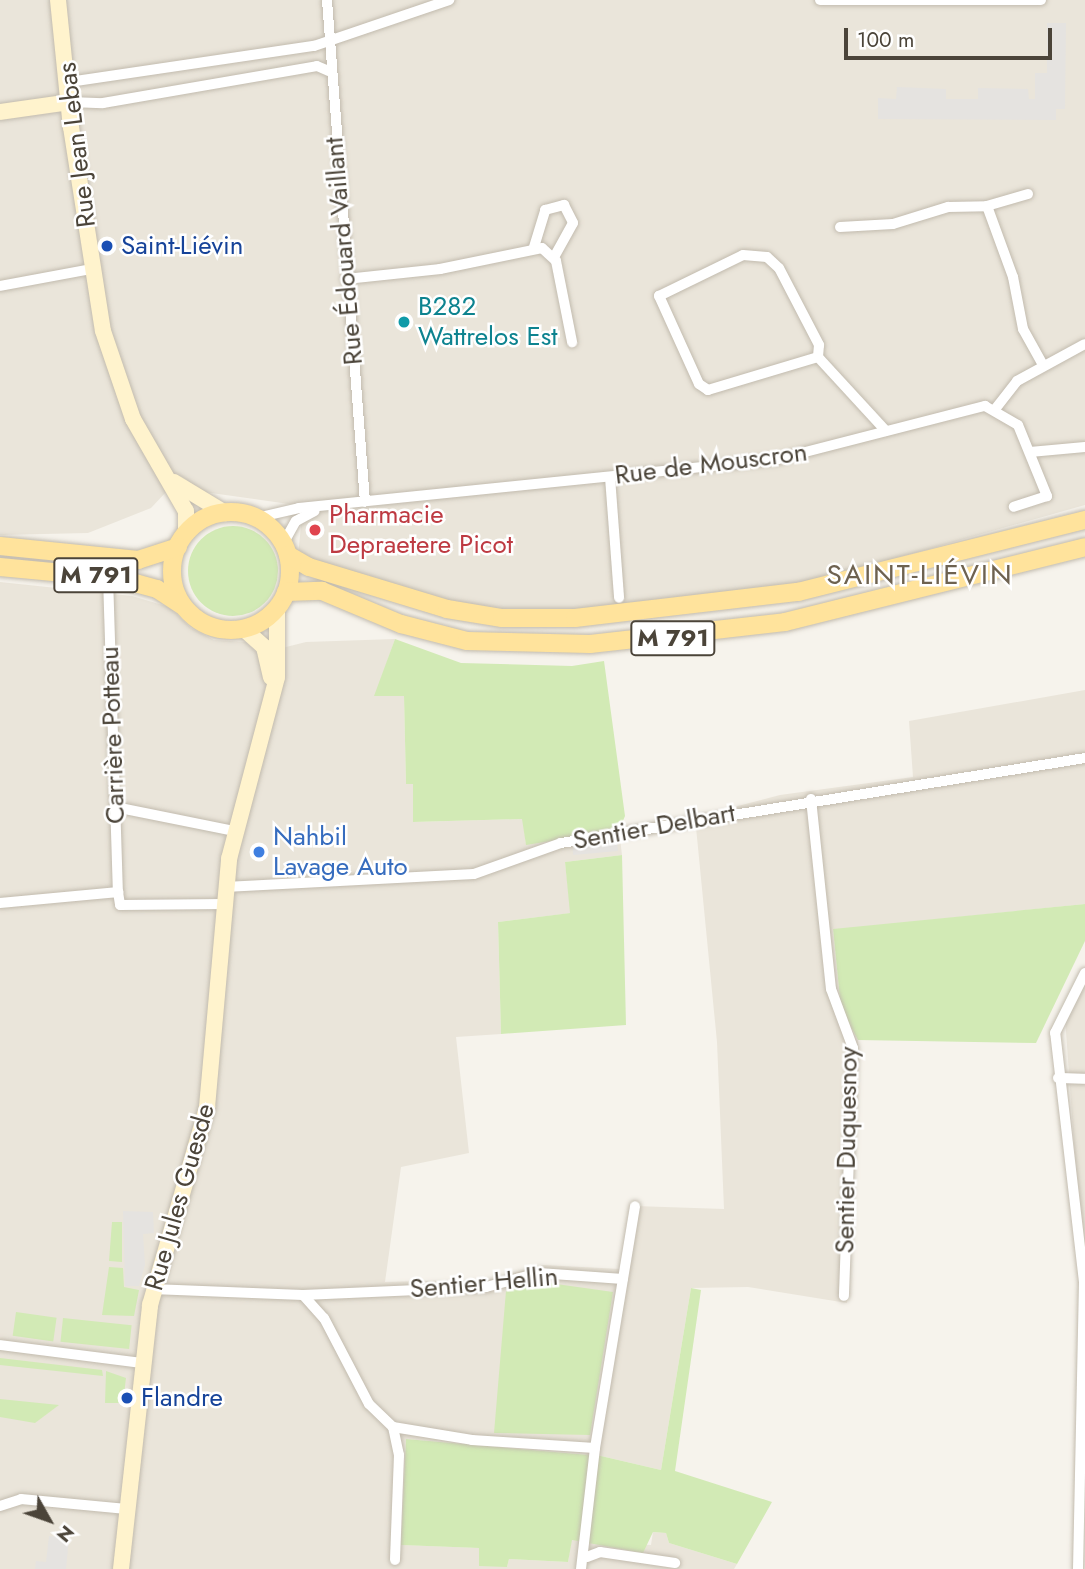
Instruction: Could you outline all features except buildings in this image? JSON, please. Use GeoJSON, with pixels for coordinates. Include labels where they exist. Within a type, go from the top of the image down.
{"type":"FeatureCollection","features":[{"type":"Feature","properties":{"kind":"main road","name":"Rue Jean Lebas"},"geometry":{"type":"LineString","coordinates":[[58,0],[69,82],[69,102],[103,331],[126,404],[188,516],[182,540]]}},
{"type":"Feature","properties":{"kind":"main road"},"geometry":{"type":"LineString","coordinates":[[0,111],[69,102]]}},
{"type":"Feature","properties":{"kind":"main road"},"geometry":{"type":"LineString","coordinates":[[166,476],[226,513],[256,518],[286,550],[286,592],[277,608],[244,629],[211,626],[185,607],[173,576],[182,540],[202,521],[226,513]]}},
{"type":"Feature","properties":{"kind":"main road","name":"M 791"},"geometry":{"type":"LineString","coordinates":[[286,550],[309,567],[462,613],[516,618],[599,617],[798,592],[1085,520]]}},
{"type":"Feature","properties":{"kind":"main road","name":"M 791"},"geometry":{"type":"LineString","coordinates":[[0,546],[138,560],[182,540]]}},
{"type":"Feature","properties":{"kind":"main road","name":"M 791"},"geometry":{"type":"LineString","coordinates":[[286,592],[322,591],[401,624],[467,641],[590,644],[785,622],[1081,551]]}},
{"type":"Feature","properties":{"kind":"main road","name":"M 791"},"geometry":{"type":"LineString","coordinates":[[0,567],[108,577],[157,589],[185,607]]}},
{"type":"Feature","properties":{"kind":"main road","name":"Rue Jules Guesde"},"geometry":{"type":"LineString","coordinates":[[121,1569],[152,1289],[207,1107],[226,887],[234,831],[279,657],[277,608]]}},
{"type":"Feature","properties":{"kind":"main road","name":"Rue Jules Guesde"},"geometry":{"type":"LineString","coordinates":[[244,629],[258,639],[269,660],[268,704]]}},
{"type":"Feature","properties":{"kind":"street","name":"Rue Édouard Vaillant"},"geometry":{"type":"LineString","coordinates":[[327,0],[329,71],[365,502]]}},
{"type":"Feature","properties":{"kind":"street"},"geometry":{"type":"LineString","coordinates":[[69,82],[328,41],[449,0]]}},
{"type":"Feature","properties":{"kind":"street"},"geometry":{"type":"LineString","coordinates":[[820,0],[1041,0]]}},
{"type":"Feature","properties":{"kind":"street"},"geometry":{"type":"LineString","coordinates":[[213,60],[214,85]]}},
{"type":"Feature","properties":{"kind":"street"},"geometry":{"type":"LineString","coordinates":[[69,102],[103,103],[317,66],[329,71]]}},
{"type":"Feature","properties":{"kind":"street"},"geometry":{"type":"LineString","coordinates":[[840,227],[893,224],[948,207],[987,206],[1028,194]]}},
{"type":"Feature","properties":{"kind":"street"},"geometry":{"type":"LineString","coordinates":[[534,247],[545,210],[564,205],[573,223],[554,257],[572,342]]}},
{"type":"Feature","properties":{"kind":"street"},"geometry":{"type":"LineString","coordinates":[[987,206],[1013,277],[1023,329],[1043,366]]}},
{"type":"Feature","properties":{"kind":"street"},"geometry":{"type":"LineString","coordinates":[[346,279],[440,269],[534,247],[554,257]]}},
{"type":"Feature","properties":{"kind":"street"},"geometry":{"type":"LineString","coordinates":[[818,357],[708,390],[699,384],[659,296],[743,255],[767,257],[779,268],[819,345],[818,357],[886,431]]}},
{"type":"Feature","properties":{"kind":"street"},"geometry":{"type":"LineString","coordinates":[[0,286],[92,269]]}},
{"type":"Feature","properties":{"kind":"street"},"geometry":{"type":"LineString","coordinates":[[1014,507],[1046,496],[1018,425],[996,408],[1009,387],[1085,344]]}},
{"type":"Feature","properties":{"kind":"street","name":"Rue de Mouscron"},"geometry":{"type":"LineString","coordinates":[[256,518],[365,502],[778,459],[973,407],[996,408]]}},
{"type":"Feature","properties":{"kind":"street"},"geometry":{"type":"LineString","coordinates":[[1030,452],[1085,447]]}},
{"type":"Feature","properties":{"kind":"street"},"geometry":{"type":"LineString","coordinates":[[610,477],[619,598]]}},
{"type":"Feature","properties":{"kind":"street","name":"Rue de Mouscron"},"geometry":{"type":"LineString","coordinates":[[286,550],[296,521],[324,508]]}},
{"type":"Feature","properties":{"kind":"street","name":"Carrière Potteau"},"geometry":{"type":"LineString","coordinates":[[108,577],[118,892]]}},
{"type":"Feature","properties":{"kind":"street","name":"Sentier Delbart"},"geometry":{"type":"LineString","coordinates":[[226,887],[474,874],[547,846],[811,799],[1085,758]]}},
{"type":"Feature","properties":{"kind":"street","name":"Sentier Duquesnoy"},"geometry":{"type":"LineString","coordinates":[[811,799],[831,989],[853,1048],[844,1296]]}},
{"type":"Feature","properties":{"kind":"street"},"geometry":{"type":"LineString","coordinates":[[115,807],[234,831]]}},
{"type":"Feature","properties":{"kind":"street"},"geometry":{"type":"LineString","coordinates":[[0,903],[118,892],[120,905],[224,904]]}},
{"type":"Feature","properties":{"kind":"street"},"geometry":{"type":"LineString","coordinates":[[1078,1569],[1084,1282],[1058,1078],[1056,1025],[1085,973]]}},
{"type":"Feature","properties":{"kind":"street"},"geometry":{"type":"LineString","coordinates":[[1058,1078],[1085,1079]]}},
{"type":"Feature","properties":{"kind":"street"},"geometry":{"type":"LineString","coordinates":[[582,1569],[587,1557],[582,1538],[595,1448],[635,1206]]}},
{"type":"Feature","properties":{"kind":"street","name":"Sentier Hellin"},"geometry":{"type":"LineString","coordinates":[[152,1289],[303,1295],[486,1287],[539,1273],[623,1279]]}},
{"type":"Feature","properties":{"kind":"street"},"geometry":{"type":"LineString","coordinates":[[303,1295],[324,1318],[369,1404],[394,1427],[460,1439],[595,1448]]}},
{"type":"Feature","properties":{"kind":"street"},"geometry":{"type":"LineString","coordinates":[[0,1345],[143,1363]]}},
{"type":"Feature","properties":{"kind":"street"},"geometry":{"type":"LineString","coordinates":[[394,1427],[399,1455],[395,1560]]}},
{"type":"Feature","properties":{"kind":"street"},"geometry":{"type":"LineString","coordinates":[[0,1506],[22,1499],[127,1509]]}},
{"type":"Feature","properties":{"kind":"street"},"geometry":{"type":"LineString","coordinates":[[587,1557],[600,1552],[675,1563]]}},
{"type":"Feature","properties":{"kind":"shaded area"},"geometry":{"type":"Polygon","coordinates":[[[0,0],[1085,0],[1085,505],[815,581],[645,606],[530,612],[449,604],[298,556],[303,506],[204,492],[181,476],[151,508],[88,533],[0,535],[0,0]]]}},
{"type":"Feature","properties":{"kind":"shaded area"},"geometry":{"type":"Polygon","coordinates":[[[1047,23],[1066,23],[1065,109],[1056,109],[1056,120],[878,119],[878,98],[896,99],[897,87],[946,89],[946,99],[978,99],[978,88],[1028,89],[1029,99],[1035,99],[1035,73],[1047,73],[1047,23]]]}},
{"type":"Feature","properties":{"kind":"shaded area"},"geometry":{"type":"Polygon","coordinates":[[[0,582],[132,596],[169,607],[191,628],[214,640],[246,642],[258,654],[306,642],[395,639],[375,696],[404,696],[406,784],[413,784],[414,822],[523,819],[526,844],[619,830],[622,855],[565,862],[571,913],[498,922],[501,1034],[456,1037],[469,1153],[401,1167],[385,1282],[493,1279],[543,1265],[620,1269],[635,1206],[724,1209],[717,1042],[695,817],[780,795],[913,777],[909,721],[1085,690],[1085,904],[833,930],[841,1009],[858,1040],[847,1303],[748,1287],[691,1288],[661,1470],[601,1456],[406,1439],[402,1545],[480,1548],[507,1567],[509,1559],[568,1562],[571,1540],[651,1545],[653,1532],[666,1533],[669,1543],[737,1564],[734,1569],[0,1569],[0,582]]]}},
{"type":"Feature","properties":{"kind":"shaded area"},"geometry":{"type":"Polygon","coordinates":[[[617,840],[618,851],[573,855],[572,844],[617,840]]]}},
{"type":"Feature","properties":{"kind":"shaded area"},"geometry":{"type":"Polygon","coordinates":[[[1085,981],[1085,1285],[1084,1285],[1065,1017],[1085,981]]]}},
{"type":"Feature","properties":{"kind":"shaded area"},"geometry":{"type":"Polygon","coordinates":[[[123,1211],[153,1212],[154,1233],[143,1234],[145,1265],[139,1286],[125,1286],[123,1211]]]}},
{"type":"Feature","properties":{"kind":"shaded area"},"geometry":{"type":"Polygon","coordinates":[[[49,1536],[69,1538],[66,1569],[35,1569],[36,1561],[46,1562],[49,1536]]]}},
{"type":"Feature","properties":{"kind":"green space"},"geometry":{"type":"Polygon","coordinates":[[[233,526],[250,529],[265,539],[275,554],[278,571],[275,588],[265,603],[250,613],[233,616],[216,613],[201,603],[191,588],[188,571],[191,554],[201,539],[216,529],[233,526]]]}},
{"type":"Feature","properties":{"kind":"green space"},"geometry":{"type":"Polygon","coordinates":[[[395,639],[461,663],[572,666],[604,661],[625,816],[619,830],[526,845],[522,819],[413,822],[413,784],[406,784],[404,696],[374,696],[395,639]]]}},
{"type":"Feature","properties":{"kind":"green space"},"geometry":{"type":"Polygon","coordinates":[[[622,855],[626,1025],[501,1034],[498,922],[570,913],[565,862],[622,855]]]}},
{"type":"Feature","properties":{"kind":"green space"},"geometry":{"type":"Polygon","coordinates":[[[1085,904],[1085,941],[1036,1043],[858,1040],[841,1009],[833,929],[1085,904]]]}},
{"type":"Feature","properties":{"kind":"green space"},"geometry":{"type":"Polygon","coordinates":[[[112,1222],[122,1222],[122,1262],[109,1261],[112,1222]]]}},
{"type":"Feature","properties":{"kind":"green space"},"geometry":{"type":"Polygon","coordinates":[[[109,1267],[123,1268],[124,1287],[139,1290],[134,1316],[102,1315],[109,1267]]]}},
{"type":"Feature","properties":{"kind":"green space"},"geometry":{"type":"Polygon","coordinates":[[[542,1282],[613,1292],[590,1435],[494,1433],[506,1291],[542,1282]]]}},
{"type":"Feature","properties":{"kind":"green space"},"geometry":{"type":"Polygon","coordinates":[[[691,1288],[701,1290],[675,1471],[772,1502],[737,1564],[669,1543],[666,1533],[653,1532],[643,1553],[572,1540],[568,1562],[509,1559],[507,1567],[479,1566],[479,1548],[401,1545],[406,1439],[601,1456],[661,1470],[691,1288]]]}},
{"type":"Feature","properties":{"kind":"green space"},"geometry":{"type":"Polygon","coordinates":[[[16,1312],[57,1318],[53,1341],[13,1336],[16,1312]]]}},
{"type":"Feature","properties":{"kind":"green space"},"geometry":{"type":"Polygon","coordinates":[[[63,1318],[132,1325],[129,1349],[60,1342],[63,1318]]]}},
{"type":"Feature","properties":{"kind":"green space"},"geometry":{"type":"Polygon","coordinates":[[[0,1358],[102,1370],[103,1376],[0,1365],[0,1358]]]}},
{"type":"Feature","properties":{"kind":"green space"},"geometry":{"type":"Polygon","coordinates":[[[106,1371],[126,1378],[123,1403],[105,1403],[106,1371]]]}},
{"type":"Feature","properties":{"kind":"green space"},"geometry":{"type":"Polygon","coordinates":[[[0,1399],[59,1405],[35,1423],[0,1417],[0,1399]]]}},
{"type":"Feature","properties":{"kind":"place","name":"Saint-Liévin"},"geometry":{"type":"Point","coordinates":[107,246]}},
{"type":"Feature","properties":{"kind":"place","name":"B282 Wattrelos Est"},"geometry":{"type":"Point","coordinates":[404,322]}},
{"type":"Feature","properties":{"kind":"place","name":"Pharmacie Depraetere Picot"},"geometry":{"type":"Point","coordinates":[315,530]}},
{"type":"Feature","properties":{"kind":"place","name":"Nahbil Lavage Auto"},"geometry":{"type":"Point","coordinates":[259,852]}},
{"type":"Feature","properties":{"kind":"place","name":"Flandre"},"geometry":{"type":"Point","coordinates":[127,1398]}},
{"type":"Feature","properties":{"kind":"district","name":"SAINT-LIÉVIN"},"geometry":{"type":"Point","coordinates":[920,575]}}]}
